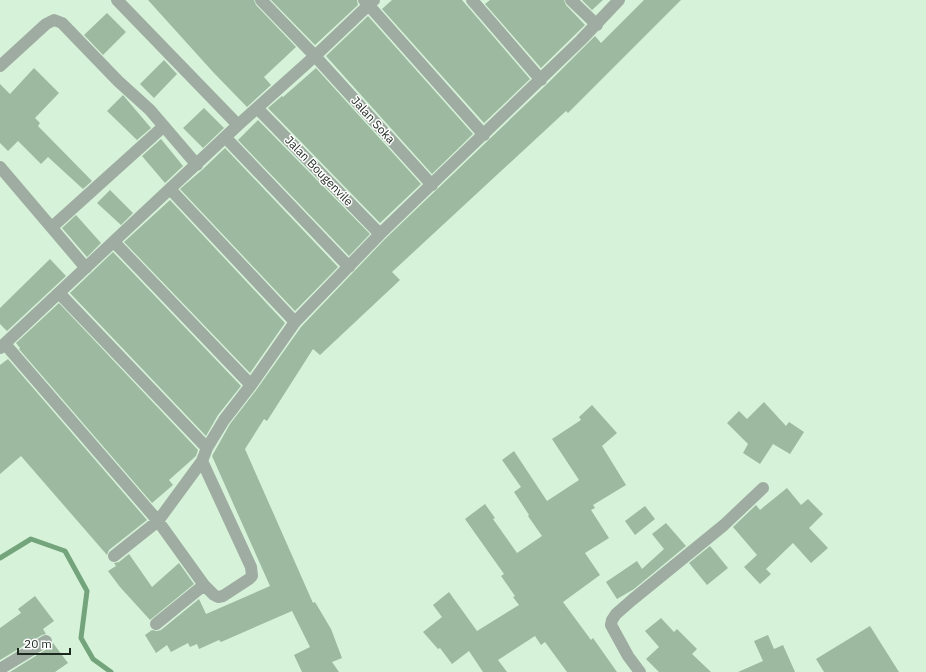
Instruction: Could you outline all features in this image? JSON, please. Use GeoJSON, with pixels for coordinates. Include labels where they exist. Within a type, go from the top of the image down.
{"type":"FeatureCollection","features":[{"type":"Feature","properties":{"kind":"street"},"geometry":{"type":"LineString","coordinates":[[117,0],[238,125]]}},
{"type":"Feature","properties":{"kind":"street","name":"Jalan Soka"},"geometry":{"type":"LineString","coordinates":[[261,0],[315,56],[432,185]]}},
{"type":"Feature","properties":{"kind":"street"},"geometry":{"type":"LineString","coordinates":[[472,0],[541,80]]}},
{"type":"Feature","properties":{"kind":"street"},"geometry":{"type":"LineString","coordinates":[[571,0],[597,25]]}},
{"type":"Feature","properties":{"kind":"street"},"geometry":{"type":"LineString","coordinates":[[114,556],[158,521],[202,461],[207,448],[224,420],[251,385],[295,322],[380,234],[541,80],[597,25],[619,0]]}},
{"type":"Feature","properties":{"kind":"street"},"geometry":{"type":"LineString","coordinates":[[202,461],[251,567],[252,576],[249,579],[223,596],[218,597],[204,585],[158,521],[2,346],[238,125],[315,56],[369,2],[484,135]]}},
{"type":"Feature","properties":{"kind":"street"},"geometry":{"type":"LineString","coordinates":[[0,66],[46,24],[54,20],[62,23],[118,81],[150,110],[197,164]]}},
{"type":"Feature","properties":{"kind":"street","name":"Jalan Bougenvile"},"geometry":{"type":"LineString","coordinates":[[257,108],[380,234]]}},
{"type":"Feature","properties":{"kind":"street"},"geometry":{"type":"LineString","coordinates":[[52,227],[164,126]]}},
{"type":"Feature","properties":{"kind":"street"},"geometry":{"type":"LineString","coordinates":[[225,138],[349,267]]}},
{"type":"Feature","properties":{"kind":"street"},"geometry":{"type":"LineString","coordinates":[[0,167],[86,268]]}},
{"type":"Feature","properties":{"kind":"street"},"geometry":{"type":"LineString","coordinates":[[170,189],[295,322]]}},
{"type":"Feature","properties":{"kind":"street"},"geometry":{"type":"LineString","coordinates":[[114,242],[251,385]]}},
{"type":"Feature","properties":{"kind":"street"},"geometry":{"type":"LineString","coordinates":[[59,293],[207,448]]}},
{"type":"Feature","properties":{"kind":"street"},"geometry":{"type":"LineString","coordinates":[[640,672],[628,656],[611,625],[612,620],[616,614],[632,600],[724,526],[762,488]]}},
{"type":"Feature","properties":{"kind":"street"},"geometry":{"type":"LineString","coordinates":[[156,624],[204,585]]}},
{"type":"Feature","properties":{"kind":"street"},"geometry":{"type":"LineString","coordinates":[[0,669],[46,641]]}},
{"type":"Feature","properties":{"kind":"building"},"geometry":{"type":"Polygon","coordinates":[[[148,0],[254,0],[256,5],[296,47],[264,77],[271,85],[247,107],[148,0]]]}},
{"type":"Feature","properties":{"kind":"building"},"geometry":{"type":"Polygon","coordinates":[[[271,0],[357,0],[358,5],[315,45],[271,0]]]}},
{"type":"Feature","properties":{"kind":"building"},"geometry":{"type":"Polygon","coordinates":[[[392,0],[462,0],[530,79],[484,123],[382,9],[392,0]]]}},
{"type":"Feature","properties":{"kind":"building"},"geometry":{"type":"Polygon","coordinates":[[[490,0],[564,0],[566,5],[585,25],[541,68],[485,4],[490,0]]]}},
{"type":"Feature","properties":{"kind":"building"},"geometry":{"type":"Polygon","coordinates":[[[582,0],[603,0],[592,10],[582,0]]]}},
{"type":"Feature","properties":{"kind":"building"},"geometry":{"type":"Polygon","coordinates":[[[644,0],[681,0],[568,113],[566,111],[392,272],[400,280],[320,355],[313,349],[267,421],[264,419],[245,449],[313,603],[315,602],[331,629],[342,658],[332,662],[339,672],[302,672],[294,655],[310,647],[292,611],[221,642],[219,640],[199,649],[197,644],[190,647],[188,643],[171,652],[167,645],[156,653],[145,635],[152,630],[161,630],[199,599],[206,614],[270,586],[212,456],[230,424],[301,327],[385,239],[595,36],[601,43],[644,0]]]}},
{"type":"Feature","properties":{"kind":"building"},"geometry":{"type":"Polygon","coordinates":[[[107,13],[126,32],[103,55],[84,35],[107,13]]]}},
{"type":"Feature","properties":{"kind":"building"},"geometry":{"type":"Polygon","coordinates":[[[368,16],[473,134],[432,174],[326,56],[368,16]]]}},
{"type":"Feature","properties":{"kind":"building"},"geometry":{"type":"Polygon","coordinates":[[[164,60],[177,74],[154,98],[140,84],[164,60]]]}},
{"type":"Feature","properties":{"kind":"building"},"geometry":{"type":"Polygon","coordinates":[[[34,68],[59,93],[35,118],[40,123],[38,126],[92,181],[83,189],[48,157],[41,164],[18,141],[8,151],[0,143],[0,84],[10,94],[34,68]]]}},
{"type":"Feature","properties":{"kind":"building"},"geometry":{"type":"Polygon","coordinates":[[[316,68],[421,184],[380,223],[268,108],[316,68]]]}},
{"type":"Feature","properties":{"kind":"building"},"geometry":{"type":"Polygon","coordinates":[[[123,95],[151,128],[137,140],[107,111],[123,95]]]}},
{"type":"Feature","properties":{"kind":"building"},"geometry":{"type":"Polygon","coordinates":[[[204,108],[224,128],[203,148],[183,128],[204,108]]]}},
{"type":"Feature","properties":{"kind":"building"},"geometry":{"type":"Polygon","coordinates":[[[258,120],[370,234],[349,256],[238,140],[258,120]]]}},
{"type":"Feature","properties":{"kind":"building"},"geometry":{"type":"Polygon","coordinates":[[[161,139],[183,166],[165,183],[142,156],[161,139]]]}},
{"type":"Feature","properties":{"kind":"building"},"geometry":{"type":"Polygon","coordinates":[[[225,148],[338,267],[295,311],[180,189],[225,148]]]}},
{"type":"Feature","properties":{"kind":"building"},"geometry":{"type":"Polygon","coordinates":[[[110,190],[133,213],[121,225],[97,203],[110,190]]]}},
{"type":"Feature","properties":{"kind":"building"},"geometry":{"type":"Polygon","coordinates":[[[170,200],[285,323],[250,373],[124,242],[170,200]]]}},
{"type":"Feature","properties":{"kind":"building"},"geometry":{"type":"Polygon","coordinates":[[[76,215],[101,243],[87,257],[62,228],[76,215]]]}},
{"type":"Feature","properties":{"kind":"building"},"geometry":{"type":"Polygon","coordinates":[[[113,252],[241,386],[218,415],[206,436],[70,293],[113,252]]]}},
{"type":"Feature","properties":{"kind":"building"},"geometry":{"type":"Polygon","coordinates":[[[50,259],[66,276],[7,331],[0,324],[0,308],[50,259]]]}},
{"type":"Feature","properties":{"kind":"building"},"geometry":{"type":"Polygon","coordinates":[[[59,303],[198,450],[196,456],[169,480],[173,485],[152,503],[19,349],[20,348],[16,343],[59,303]]]}},
{"type":"Feature","properties":{"kind":"building"},"geometry":{"type":"Polygon","coordinates":[[[8,359],[147,520],[109,550],[107,555],[21,456],[0,474],[0,365],[8,359]]]}},
{"type":"Feature","properties":{"kind":"building"},"geometry":{"type":"Polygon","coordinates":[[[764,402],[786,426],[789,422],[804,432],[790,454],[773,444],[760,464],[743,453],[748,444],[727,423],[739,411],[747,419],[764,402]]]}},
{"type":"Feature","properties":{"kind":"building"},"geometry":{"type":"Polygon","coordinates":[[[592,405],[617,433],[602,446],[626,485],[593,505],[595,508],[591,510],[609,538],[585,553],[600,575],[563,602],[591,640],[593,638],[617,672],[567,672],[545,642],[541,645],[535,636],[498,660],[507,672],[483,672],[469,651],[452,664],[440,648],[438,649],[423,632],[442,617],[433,605],[449,592],[477,631],[519,605],[513,597],[515,596],[501,576],[504,574],[465,519],[485,504],[495,518],[493,519],[517,553],[542,536],[514,492],[521,487],[502,460],[514,451],[547,501],[579,480],[552,439],[581,420],[579,417],[592,405]]]}},
{"type":"Feature","properties":{"kind":"building"},"geometry":{"type":"Polygon","coordinates":[[[787,488],[801,505],[808,499],[823,514],[809,528],[828,548],[811,563],[793,543],[766,569],[771,574],[760,584],[744,567],[757,555],[733,527],[756,505],[760,510],[787,488]]]}},
{"type":"Feature","properties":{"kind":"building"},"geometry":{"type":"Polygon","coordinates":[[[645,506],[655,519],[635,535],[625,521],[645,506]]]}},
{"type":"Feature","properties":{"kind":"building"},"geometry":{"type":"Polygon","coordinates":[[[666,523],[686,546],[634,589],[617,599],[606,582],[637,561],[642,569],[664,549],[652,534],[666,523]]]}},
{"type":"Feature","properties":{"kind":"building"},"geometry":{"type":"Polygon","coordinates":[[[710,546],[728,568],[707,585],[689,563],[710,546]]]}},
{"type":"Feature","properties":{"kind":"building"},"geometry":{"type":"Polygon","coordinates":[[[129,554],[152,587],[179,563],[194,584],[150,620],[120,587],[108,571],[116,566],[114,563],[119,562],[129,554]]]}},
{"type":"Feature","properties":{"kind":"building"},"geometry":{"type":"Polygon","coordinates":[[[35,596],[54,621],[43,629],[46,634],[0,660],[0,628],[21,613],[18,609],[35,596]]]}},
{"type":"Feature","properties":{"kind":"building"},"geometry":{"type":"Polygon","coordinates":[[[661,618],[674,632],[677,629],[697,649],[692,654],[711,672],[659,672],[646,659],[659,647],[645,631],[661,618]]]}},
{"type":"Feature","properties":{"kind":"building"},"geometry":{"type":"Polygon","coordinates":[[[870,626],[899,672],[824,672],[816,659],[870,626]]]}},
{"type":"Feature","properties":{"kind":"building"},"geometry":{"type":"Polygon","coordinates":[[[768,635],[774,649],[783,645],[795,672],[738,672],[763,661],[754,641],[768,635]]]}},
{"type":"Feature","properties":{"kind":"building"},"geometry":{"type":"Polygon","coordinates":[[[53,643],[68,663],[55,672],[10,672],[50,647],[53,643]]]}},
{"type":"Feature","properties":{"kind":"waterway"},"geometry":{"type":"LineString","coordinates":[[0,558],[31,539],[65,551],[87,591],[81,638],[93,659],[111,672]]}}]}
